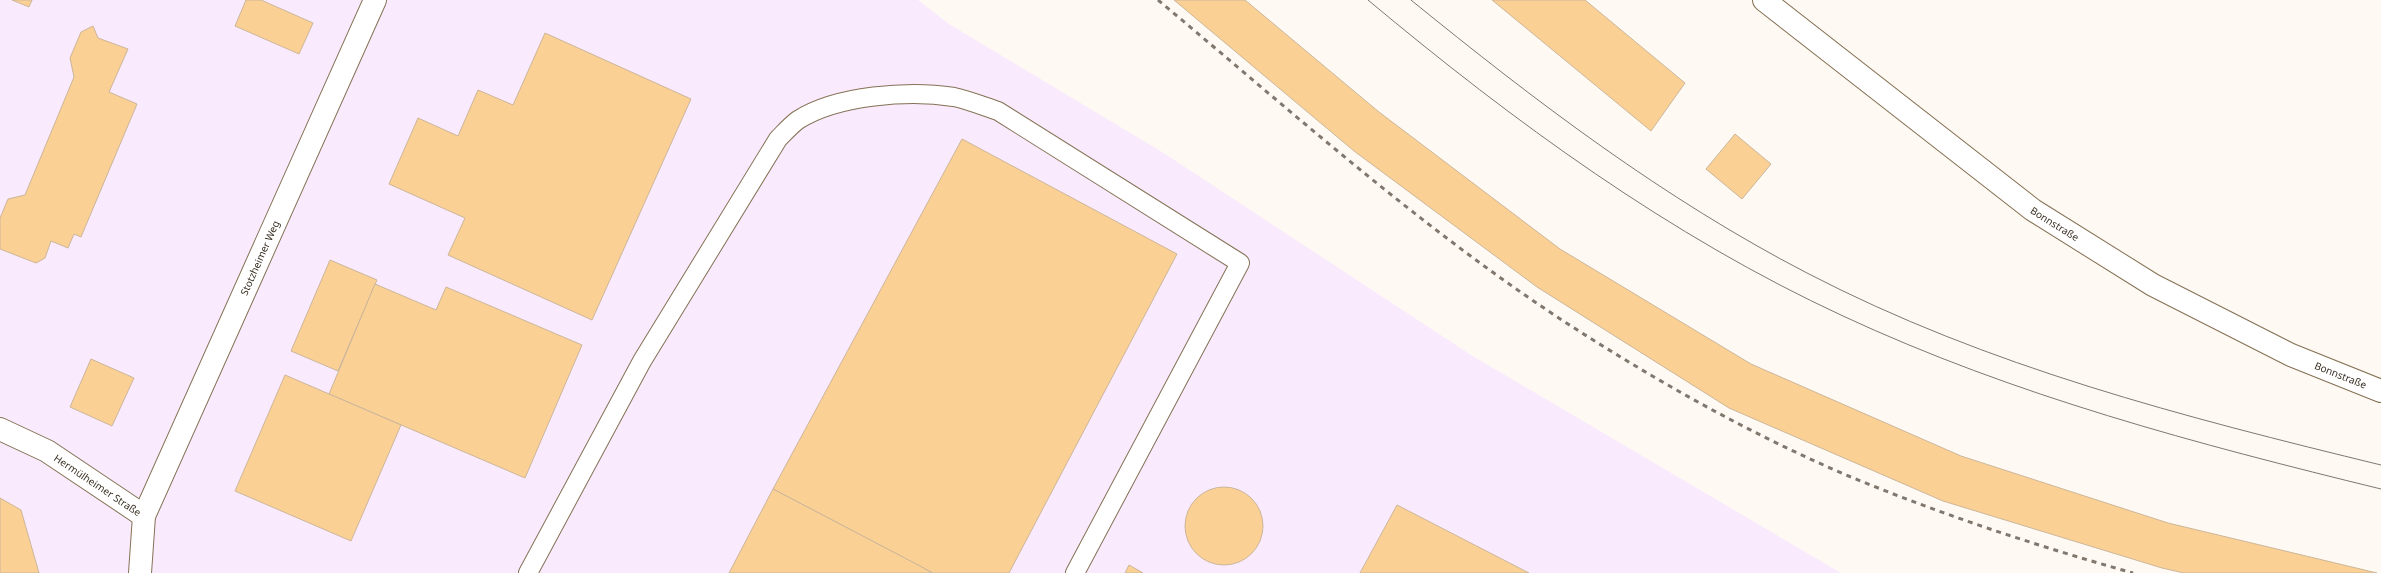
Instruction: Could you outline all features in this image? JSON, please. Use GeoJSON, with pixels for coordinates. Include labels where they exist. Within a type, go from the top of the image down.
{"type":"FeatureCollection","features":[{"type":"Feature","properties":{"kind":"street","name":"Stotzheimer Weg"},"geometry":{"type":"LineString","coordinates":[[144,516],[375,0]]}},
{"type":"Feature","properties":{"kind":"street","name":"Bonnstraße"},"geometry":{"type":"LineString","coordinates":[[1764,0],[2046,218],[2153,285],[2291,355],[2381,391]]}},
{"type":"Feature","properties":{"kind":"street","name":"Hermülheimer Straße"},"geometry":{"type":"LineString","coordinates":[[0,429],[47,451],[144,516],[140,573]]}},
{"type":"Feature","properties":{"kind":"lane"},"geometry":{"type":"LineString","coordinates":[[528,573],[642,361],[778,139],[797,120],[823,108],[848,101],[918,95],[954,98],[998,111],[1240,263],[1075,573]]}},
{"type":"Feature","properties":{"kind":"shaded area"},"geometry":{"type":"Polygon","coordinates":[[[0,0],[918,0],[949,24],[1162,152],[1471,355],[1841,573],[0,573],[0,0]]]}},
{"type":"Feature","properties":{"kind":"building"},"geometry":{"type":"Polygon","coordinates":[[[12,0],[32,0],[29,7],[12,0]]]}},
{"type":"Feature","properties":{"kind":"building"},"geometry":{"type":"Polygon","coordinates":[[[246,0],[261,0],[313,23],[299,54],[235,26],[246,0]]]}},
{"type":"Feature","properties":{"kind":"building"},"geometry":{"type":"Polygon","coordinates":[[[1174,0],[1245,0],[1379,112],[1560,249],[1751,364],[1961,456],[2168,523],[2377,573],[2184,573],[2162,568],[1943,501],[1729,408],[1537,287],[1354,151],[1174,0]]]}},
{"type":"Feature","properties":{"kind":"building"},"geometry":{"type":"Polygon","coordinates":[[[1492,0],[1585,0],[1685,83],[1651,131],[1492,0]]]}},
{"type":"Feature","properties":{"kind":"building"},"geometry":{"type":"Polygon","coordinates":[[[93,26],[98,38],[128,49],[109,92],[137,104],[81,237],[74,234],[68,248],[51,241],[45,258],[36,263],[0,249],[0,218],[8,199],[25,195],[74,77],[70,58],[81,32],[93,26]]]}},
{"type":"Feature","properties":{"kind":"building"},"geometry":{"type":"Polygon","coordinates":[[[545,33],[691,99],[592,320],[448,255],[465,218],[389,184],[418,118],[458,136],[478,90],[513,105],[545,33]]]}},
{"type":"Feature","properties":{"kind":"building"},"geometry":{"type":"Polygon","coordinates":[[[1735,134],[1771,164],[1742,199],[1706,169],[1735,134]]]}},
{"type":"Feature","properties":{"kind":"building"},"geometry":{"type":"Polygon","coordinates":[[[962,139],[1177,254],[1009,573],[933,573],[773,489],[962,139]]]}},
{"type":"Feature","properties":{"kind":"building"},"geometry":{"type":"Polygon","coordinates":[[[330,260],[377,280],[338,371],[291,351],[330,260]]]}},
{"type":"Feature","properties":{"kind":"building"},"geometry":{"type":"Polygon","coordinates":[[[375,284],[436,310],[446,287],[582,345],[525,478],[329,394],[375,284]]]}},
{"type":"Feature","properties":{"kind":"building"},"geometry":{"type":"Polygon","coordinates":[[[91,359],[134,378],[112,426],[70,407],[91,359]]]}},
{"type":"Feature","properties":{"kind":"building"},"geometry":{"type":"Polygon","coordinates":[[[285,375],[401,425],[351,541],[235,491],[285,375]]]}},
{"type":"Feature","properties":{"kind":"building"},"geometry":{"type":"Polygon","coordinates":[[[1224,487],[1239,490],[1252,498],[1260,511],[1263,526],[1260,541],[1252,554],[1239,562],[1224,565],[1209,562],[1196,554],[1188,541],[1185,526],[1188,511],[1196,498],[1209,490],[1224,487]]]}},
{"type":"Feature","properties":{"kind":"building"},"geometry":{"type":"Polygon","coordinates":[[[773,489],[920,566],[932,573],[729,573],[773,489]]]}},
{"type":"Feature","properties":{"kind":"building"},"geometry":{"type":"Polygon","coordinates":[[[0,498],[21,510],[39,573],[0,573],[0,498]]]}},
{"type":"Feature","properties":{"kind":"building"},"geometry":{"type":"Polygon","coordinates":[[[1397,505],[1529,573],[1360,573],[1397,505]]]}},
{"type":"Feature","properties":{"kind":"building"},"geometry":{"type":"Polygon","coordinates":[[[1129,565],[1143,573],[1125,573],[1129,565]]]}},
{"type":"Feature","properties":{"kind":"tram line"},"geometry":{"type":"LineString","coordinates":[[1368,0],[1479,90],[1595,174],[1716,250],[1843,316],[1908,345],[1974,370],[2040,394],[2108,416],[2175,436],[2381,489]]}},
{"type":"Feature","properties":{"kind":"tram line"},"geometry":{"type":"LineString","coordinates":[[1411,0],[1505,75],[1602,147],[1702,213],[1807,273],[1876,306],[1945,336],[2016,362],[2161,408],[2381,465]]}},
{"type":"Feature","properties":{"kind":"railway"},"geometry":{"type":"LineString","coordinates":[[1158,0],[1358,168],[1461,249],[1568,324],[1671,387],[1778,444],[1851,477],[1990,529],[2133,573]]}}]}
